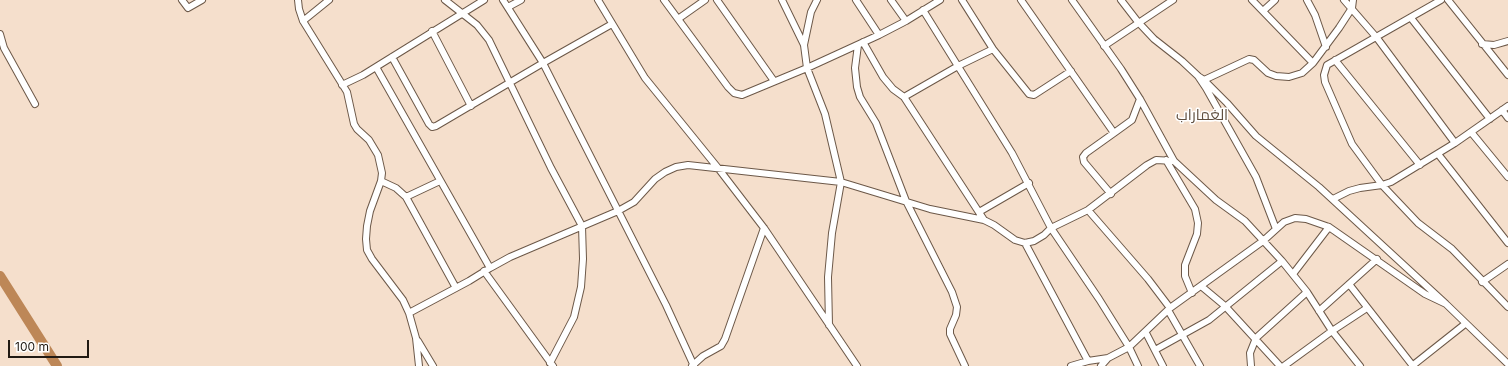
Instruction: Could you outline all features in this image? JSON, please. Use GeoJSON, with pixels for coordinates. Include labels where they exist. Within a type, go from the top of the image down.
{"type":"FeatureCollection","features":[{"type":"Feature","properties":{"kind":"street"},"geometry":{"type":"LineString","coordinates":[[182,0],[188,8],[202,0]]}},
{"type":"Feature","properties":{"kind":"street"},"geometry":{"type":"LineString","coordinates":[[298,0],[303,21],[342,85],[349,100],[354,124],[357,129],[369,140],[378,155],[382,173],[381,181],[370,211],[367,226],[367,250],[372,259],[403,300],[409,313],[416,338],[419,366]]}},
{"type":"Feature","properties":{"kind":"street"},"geometry":{"type":"LineString","coordinates":[[303,21],[329,0]]}},
{"type":"Feature","properties":{"kind":"street"},"geometry":{"type":"LineString","coordinates":[[376,67],[487,269],[551,364],[574,317],[581,287],[583,259],[582,226],[551,168],[489,40],[477,25],[445,0]]}},
{"type":"Feature","properties":{"kind":"street"},"geometry":{"type":"LineString","coordinates":[[342,85],[376,67],[484,0]]}},
{"type":"Feature","properties":{"kind":"street"},"geometry":{"type":"LineString","coordinates":[[503,0],[543,63],[666,305],[693,366],[702,356],[721,346],[725,339],[764,228]]}},
{"type":"Feature","properties":{"kind":"street"},"geometry":{"type":"LineString","coordinates":[[508,8],[521,0]]}},
{"type":"Feature","properties":{"kind":"street"},"geometry":{"type":"LineString","coordinates":[[598,0],[645,78],[718,168],[764,228],[857,366]]}},
{"type":"Feature","properties":{"kind":"street"},"geometry":{"type":"LineString","coordinates":[[664,0],[728,87],[734,93],[742,95],[807,68],[879,35],[906,21],[936,1]]}},
{"type":"Feature","properties":{"kind":"street"},"geometry":{"type":"LineString","coordinates":[[678,18],[705,0]]}},
{"type":"Feature","properties":{"kind":"street"},"geometry":{"type":"LineString","coordinates":[[717,0],[774,81]]}},
{"type":"Feature","properties":{"kind":"street"},"geometry":{"type":"LineString","coordinates":[[782,0],[804,45],[807,68],[825,114],[841,182],[832,233],[828,277],[829,325]]}},
{"type":"Feature","properties":{"kind":"street"},"geometry":{"type":"LineString","coordinates":[[804,45],[811,12],[817,0]]}},
{"type":"Feature","properties":{"kind":"street"},"geometry":{"type":"LineString","coordinates":[[856,0],[879,35]]}},
{"type":"Feature","properties":{"kind":"street"},"geometry":{"type":"LineString","coordinates":[[891,0],[906,21]]}},
{"type":"Feature","properties":{"kind":"street"},"geometry":{"type":"LineString","coordinates":[[962,0],[993,49],[1029,94],[1034,95],[1071,71]]}},
{"type":"Feature","properties":{"kind":"street"},"geometry":{"type":"LineString","coordinates":[[1021,0],[1114,133]]}},
{"type":"Feature","properties":{"kind":"street"},"geometry":{"type":"LineString","coordinates":[[1072,0],[1140,99],[1174,161],[1216,200],[1245,221],[1282,261],[1307,292],[1332,331],[1360,366]]}},
{"type":"Feature","properties":{"kind":"street"},"geometry":{"type":"LineString","coordinates":[[1121,0],[1138,22],[1154,39],[1201,78],[1227,103],[1256,136],[1333,199],[1508,364]]}},
{"type":"Feature","properties":{"kind":"street"},"geometry":{"type":"LineString","coordinates":[[1104,46],[1173,0]]}},
{"type":"Feature","properties":{"kind":"street"},"geometry":{"type":"LineString","coordinates":[[1252,0],[1313,63]]}},
{"type":"Feature","properties":{"kind":"street"},"geometry":{"type":"LineString","coordinates":[[1263,11],[1275,0]]}},
{"type":"Feature","properties":{"kind":"street"},"geometry":{"type":"LineString","coordinates":[[1307,0],[1315,15],[1326,46]]}},
{"type":"Feature","properties":{"kind":"street"},"geometry":{"type":"LineString","coordinates":[[1344,0],[1377,38],[1455,143]]}},
{"type":"Feature","properties":{"kind":"street"},"geometry":{"type":"LineString","coordinates":[[1201,78],[1249,59],[1254,60],[1268,73],[1276,76],[1295,76],[1302,73],[1313,63],[1348,16],[1352,8],[1353,0]]}},
{"type":"Feature","properties":{"kind":"street"},"geometry":{"type":"LineString","coordinates":[[1441,0],[1377,38],[1327,65],[1325,70],[1326,82],[1352,144],[1382,186],[1418,223],[1452,249],[1482,282],[1508,307]]}},
{"type":"Feature","properties":{"kind":"street"},"geometry":{"type":"LineString","coordinates":[[1448,0],[1508,75]]}},
{"type":"Feature","properties":{"kind":"street"},"geometry":{"type":"LineString","coordinates":[[923,10],[1029,183],[1052,228],[1129,347],[1138,366]]}},
{"type":"Feature","properties":{"kind":"street"},"geometry":{"type":"LineString","coordinates":[[1411,18],[1490,119]]}},
{"type":"Feature","properties":{"kind":"street"},"geometry":{"type":"LineString","coordinates":[[392,57],[432,127],[612,24]]}},
{"type":"Feature","properties":{"kind":"street"},"geometry":{"type":"LineString","coordinates":[[432,32],[471,106]]}},
{"type":"Feature","properties":{"kind":"street"},"geometry":{"type":"LineString","coordinates":[[0,34],[4,48],[35,104]]}},
{"type":"Feature","properties":{"kind":"street"},"geometry":{"type":"LineString","coordinates":[[1482,44],[1494,45],[1508,42]]}},
{"type":"Feature","properties":{"kind":"street"},"geometry":{"type":"LineString","coordinates":[[860,44],[883,77],[893,89],[904,97],[984,220]]}},
{"type":"Feature","properties":{"kind":"street"},"geometry":{"type":"LineString","coordinates":[[860,44],[855,68],[857,87],[860,97],[876,123],[906,202],[952,292],[957,307],[956,315],[950,329],[950,334],[965,366]]}},
{"type":"Feature","properties":{"kind":"street"},"geometry":{"type":"LineString","coordinates":[[904,97],[958,66],[993,49]]}},
{"type":"Feature","properties":{"kind":"street"},"geometry":{"type":"LineString","coordinates":[[1336,60],[1420,165]]}},
{"type":"Feature","properties":{"kind":"street"},"geometry":{"type":"LineString","coordinates":[[1201,78],[1256,177],[1276,229]]}},
{"type":"Feature","properties":{"kind":"street"},"geometry":{"type":"LineString","coordinates":[[1111,194],[1084,162],[1083,157],[1086,153],[1132,120],[1138,108],[1140,99]]}},
{"type":"Feature","properties":{"kind":"street"},"geometry":{"type":"LineString","coordinates":[[1333,199],[1355,190],[1382,186],[1391,182],[1455,143],[1508,106]]}},
{"type":"Feature","properties":{"kind":"street"},"geometry":{"type":"LineString","coordinates":[[1502,110],[1508,118]]}},
{"type":"Feature","properties":{"kind":"street"},"geometry":{"type":"LineString","coordinates":[[1471,132],[1508,177]]}},
{"type":"Feature","properties":{"kind":"street"},"geometry":{"type":"LineString","coordinates":[[1438,154],[1508,242]]}},
{"type":"Feature","properties":{"kind":"street"},"geometry":{"type":"LineString","coordinates":[[409,313],[510,257],[618,211],[634,202],[655,179],[670,169],[688,165],[841,182],[930,209],[984,220],[994,225],[1014,240],[1024,243],[1034,241],[1052,228],[1088,210],[1111,194],[1147,165],[1156,160],[1174,161]]}},
{"type":"Feature","properties":{"kind":"street"},"geometry":{"type":"LineString","coordinates":[[1166,160],[1195,209],[1198,223],[1197,234],[1185,265],[1185,276],[1192,293]]}},
{"type":"Feature","properties":{"kind":"street"},"geometry":{"type":"LineString","coordinates":[[381,181],[396,188],[406,197],[456,288]]}},
{"type":"Feature","properties":{"kind":"street"},"geometry":{"type":"LineString","coordinates":[[406,197],[440,181]]}},
{"type":"Feature","properties":{"kind":"street"},"geometry":{"type":"LineString","coordinates":[[979,212],[1029,183]]}},
{"type":"Feature","properties":{"kind":"street"},"geometry":{"type":"LineString","coordinates":[[1088,210],[1148,279],[1169,309],[1200,366]]}},
{"type":"Feature","properties":{"kind":"street"},"geometry":{"type":"LineString","coordinates":[[1070,366],[1108,358],[1129,347],[1146,333],[1169,309],[1263,241],[1284,222],[1296,218],[1306,218],[1329,227],[1377,259],[1425,294],[1446,304]]}},
{"type":"Feature","properties":{"kind":"street"},"geometry":{"type":"LineString","coordinates":[[1293,274],[1329,227]]}},
{"type":"Feature","properties":{"kind":"street"},"geometry":{"type":"LineString","coordinates":[[1024,243],[1088,361]]}},
{"type":"Feature","properties":{"kind":"street"},"geometry":{"type":"LineString","coordinates":[[1319,311],[1377,259]]}},
{"type":"Feature","properties":{"kind":"street"},"geometry":{"type":"LineString","coordinates":[[1154,350],[1209,320],[1282,261]]}},
{"type":"Feature","properties":{"kind":"street"},"geometry":{"type":"LineString","coordinates":[[1482,282],[1508,264]]}},
{"type":"Feature","properties":{"kind":"street"},"geometry":{"type":"LineString","coordinates":[[1349,284],[1413,366],[1465,324]]}},
{"type":"Feature","properties":{"kind":"street"},"geometry":{"type":"LineString","coordinates":[[1201,286],[1225,306],[1256,338],[1280,366]]}},
{"type":"Feature","properties":{"kind":"street"},"geometry":{"type":"LineString","coordinates":[[1251,366],[1250,354],[1256,338],[1307,292]]}},
{"type":"Feature","properties":{"kind":"street"},"geometry":{"type":"LineString","coordinates":[[1284,366],[1367,308]]}},
{"type":"Feature","properties":{"kind":"street"},"geometry":{"type":"LineString","coordinates":[[1146,333],[1163,366]]}},
{"type":"Feature","properties":{"kind":"street"},"geometry":{"type":"LineString","coordinates":[[416,338],[433,366]]}},
{"type":"Feature","properties":{"kind":"street"},"geometry":{"type":"LineString","coordinates":[[1101,366],[1108,358]]}},
{"type":"Feature","properties":{"kind":"waterway"},"geometry":{"type":"LineString","coordinates":[[0,276],[57,366]]}},
{"type":"Feature","properties":{"kind":"district","name":"الغماراب"},"geometry":{"type":"Point","coordinates":[1202,115]}}]}
